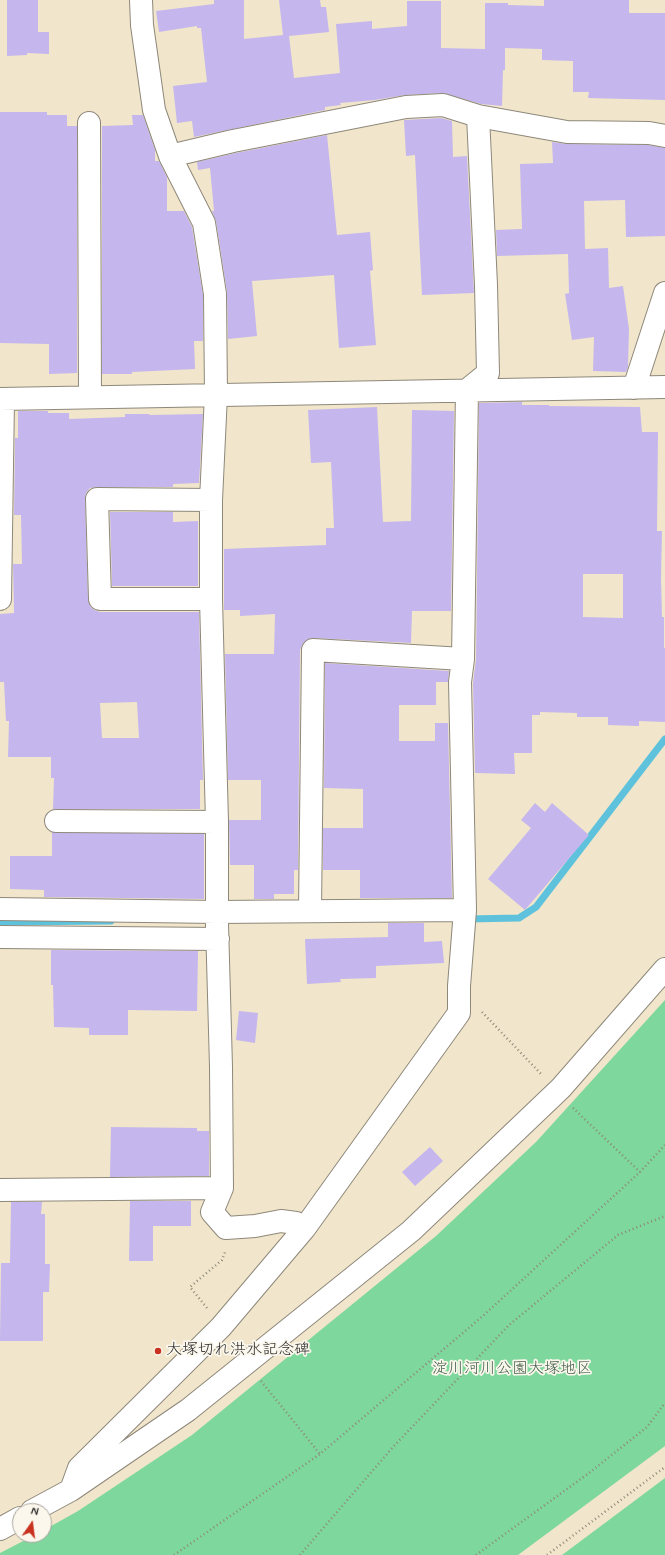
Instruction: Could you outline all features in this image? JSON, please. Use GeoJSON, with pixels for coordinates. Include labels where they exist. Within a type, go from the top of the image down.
{"type":"FeatureCollection","features":[{"type":"Feature","properties":{"kind":"street"},"geometry":{"type":"LineString","coordinates":[[142,0],[145,48],[154,110],[170,156],[204,223],[215,294],[216,395],[211,500],[211,599],[217,822],[217,912],[222,1067],[222,1188],[212,1212],[226,1228],[254,1226],[281,1221],[296,1223],[304,1230]]}},
{"type":"Feature","properties":{"kind":"street"},"geometry":{"type":"LineString","coordinates":[[170,156],[233,141],[406,107],[443,105],[478,116],[567,132],[649,133],[665,136]]}},
{"type":"Feature","properties":{"kind":"street"},"geometry":{"type":"LineString","coordinates":[[467,390],[488,373],[486,285],[478,116]]}},
{"type":"Feature","properties":{"kind":"street"},"geometry":{"type":"LineString","coordinates":[[88,123],[90,397]]}},
{"type":"Feature","properties":{"kind":"street"},"geometry":{"type":"LineString","coordinates":[[634,388],[665,293]]}},
{"type":"Feature","properties":{"kind":"street"},"geometry":{"type":"LineString","coordinates":[[0,599],[2,399],[665,387]]}},
{"type":"Feature","properties":{"kind":"street"},"geometry":{"type":"LineString","coordinates":[[70,1490],[79,1468],[221,1327],[304,1230],[459,1012],[459,986],[465,910],[460,682],[463,659],[467,390]]}},
{"type":"Feature","properties":{"kind":"street"},"geometry":{"type":"LineString","coordinates":[[211,500],[97,499],[100,600],[211,599]]}},
{"type":"Feature","properties":{"kind":"street"},"geometry":{"type":"LineString","coordinates":[[310,910],[313,650],[463,659]]}},
{"type":"Feature","properties":{"kind":"street"},"geometry":{"type":"LineString","coordinates":[[56,821],[217,822]]}},
{"type":"Feature","properties":{"kind":"street"},"geometry":{"type":"LineString","coordinates":[[0,909],[217,912],[310,910],[465,910]]}},
{"type":"Feature","properties":{"kind":"street"},"geometry":{"type":"LineString","coordinates":[[0,937],[218,940]]}},
{"type":"Feature","properties":{"kind":"street"},"geometry":{"type":"LineString","coordinates":[[46,1503],[70,1490],[188,1410],[411,1231],[560,1088],[665,970]]}},
{"type":"Feature","properties":{"kind":"street"},"geometry":{"type":"LineString","coordinates":[[0,1190],[222,1188]]}},
{"type":"Feature","properties":{"kind":"street"},"geometry":{"type":"LineString","coordinates":[[0,1529],[12,1522]]}},
{"type":"Feature","properties":{"kind":"path"},"geometry":{"type":"LineString","coordinates":[[174,1555],[320,1454],[484,1315],[640,1172],[665,1145]]}},
{"type":"Feature","properties":{"kind":"path"},"geometry":{"type":"LineString","coordinates":[[300,1555],[393,1447],[509,1325],[618,1235],[665,1216]]}},
{"type":"Feature","properties":{"kind":"path"},"geometry":{"type":"LineString","coordinates":[[190,1287],[222,1260],[227,1246],[226,1228]]}},
{"type":"Feature","properties":{"kind":"path"},"geometry":{"type":"LineString","coordinates":[[476,1555],[589,1473],[647,1427],[665,1403]]}},
{"type":"Feature","properties":{"kind":"path"},"geometry":{"type":"LineString","coordinates":[[547,1555],[665,1467]]}},
{"type":"Feature","properties":{"kind":"green space","name":"淀川河川公園大塚地区"},"geometry":{"type":"Polygon","coordinates":[[[665,1000],[665,1446],[518,1555],[0,1555],[0,1553],[19,1543],[52,1543],[52,1526],[78,1511],[192,1435],[436,1236],[536,1142],[665,1000]]]}},
{"type":"Feature","properties":{"kind":"green space"},"geometry":{"type":"Polygon","coordinates":[[[665,1478],[665,1555],[562,1555],[633,1502],[665,1478]]]}},
{"type":"Feature","properties":{"kind":"building"},"geometry":{"type":"Polygon","coordinates":[[[7,0],[38,0],[38,32],[49,32],[49,54],[27,53],[27,55],[7,56],[7,0]]]}},
{"type":"Feature","properties":{"kind":"building"},"geometry":{"type":"Polygon","coordinates":[[[214,0],[244,0],[244,39],[283,35],[279,0],[320,0],[321,7],[326,7],[329,32],[289,36],[294,78],[340,73],[336,24],[372,21],[372,29],[407,26],[407,1],[441,1],[441,48],[485,49],[485,3],[544,6],[544,0],[629,0],[629,13],[665,13],[665,100],[588,98],[589,92],[573,92],[573,61],[542,60],[542,49],[505,48],[502,106],[481,104],[443,93],[405,95],[375,100],[340,103],[341,105],[325,107],[325,110],[194,137],[192,121],[177,123],[173,86],[207,82],[201,28],[197,28],[197,26],[159,32],[156,11],[214,4],[214,0]]]}},
{"type":"Feature","properties":{"kind":"building"},"geometry":{"type":"Polygon","coordinates":[[[0,112],[47,112],[47,115],[67,115],[67,126],[77,126],[77,373],[49,374],[49,344],[0,343],[0,112]]]}},
{"type":"Feature","properties":{"kind":"building"},"geometry":{"type":"Polygon","coordinates":[[[132,115],[143,115],[155,150],[155,161],[159,161],[167,177],[167,211],[184,211],[192,227],[203,295],[203,341],[194,341],[195,369],[132,372],[132,374],[102,374],[102,126],[133,125],[132,115]]]}},
{"type":"Feature","properties":{"kind":"building"},"geometry":{"type":"Polygon","coordinates":[[[441,118],[452,121],[453,157],[467,156],[474,293],[422,295],[415,155],[406,156],[404,120],[441,118]]]}},
{"type":"Feature","properties":{"kind":"building"},"geometry":{"type":"Polygon","coordinates":[[[327,135],[337,235],[370,232],[373,270],[370,271],[376,345],[339,348],[334,275],[252,281],[257,336],[228,339],[227,292],[216,221],[212,211],[214,211],[210,168],[198,170],[197,162],[327,135]]]}},
{"type":"Feature","properties":{"kind":"building"},"geometry":{"type":"Polygon","coordinates":[[[552,142],[567,144],[648,145],[665,148],[665,236],[626,237],[625,200],[584,201],[585,249],[608,248],[609,288],[623,286],[629,329],[628,367],[626,372],[593,371],[594,337],[572,340],[565,294],[569,293],[568,254],[497,256],[496,230],[522,229],[520,164],[553,163],[552,142]]]}},
{"type":"Feature","properties":{"kind":"building"},"geometry":{"type":"Polygon","coordinates":[[[522,402],[522,405],[640,407],[642,432],[658,432],[657,531],[662,531],[661,578],[662,617],[664,617],[665,648],[665,722],[639,721],[639,726],[608,725],[608,717],[577,717],[577,713],[540,712],[540,715],[532,715],[532,753],[514,753],[515,774],[475,773],[473,683],[476,659],[479,403],[522,402]],[[583,574],[583,617],[623,618],[623,574],[583,574]]]}},
{"type":"Feature","properties":{"kind":"building"},"geometry":{"type":"Polygon","coordinates":[[[377,407],[383,522],[411,521],[412,410],[454,411],[451,611],[412,611],[411,643],[314,638],[308,639],[303,643],[300,650],[298,870],[294,870],[294,894],[274,894],[274,899],[254,899],[254,865],[230,865],[229,820],[261,820],[261,780],[228,780],[225,654],[274,654],[275,614],[240,616],[240,610],[224,610],[224,549],[326,545],[326,528],[334,528],[331,462],[311,463],[308,410],[377,407]]]}},
{"type":"Feature","properties":{"kind":"building"},"geometry":{"type":"Polygon","coordinates":[[[18,411],[69,413],[69,419],[125,417],[125,414],[203,414],[199,483],[173,484],[173,487],[97,487],[90,488],[86,493],[85,499],[88,599],[90,606],[94,610],[100,612],[199,612],[203,780],[200,780],[200,809],[53,809],[54,778],[51,778],[51,757],[8,757],[9,721],[6,721],[4,682],[0,682],[0,614],[14,613],[13,564],[22,564],[21,515],[14,515],[15,438],[18,438],[18,411]],[[137,702],[100,703],[102,738],[139,738],[137,702]]]}},
{"type":"Feature","properties":{"kind":"building"},"geometry":{"type":"Polygon","coordinates":[[[110,512],[173,512],[173,522],[198,521],[198,586],[112,586],[110,512]]]}},
{"type":"Feature","properties":{"kind":"building"},"geometry":{"type":"Polygon","coordinates":[[[325,663],[449,671],[448,682],[436,682],[436,705],[399,705],[399,741],[435,741],[435,723],[448,723],[452,898],[360,898],[360,870],[323,870],[323,828],[363,828],[363,789],[324,788],[325,663]]]}},
{"type":"Feature","properties":{"kind":"building"},"geometry":{"type":"Polygon","coordinates":[[[535,803],[545,812],[552,803],[589,835],[525,910],[488,879],[531,828],[521,820],[535,803]]]}},
{"type":"Feature","properties":{"kind":"building"},"geometry":{"type":"Polygon","coordinates":[[[52,832],[204,834],[204,899],[44,897],[44,890],[10,889],[10,856],[52,856],[52,832]]]}},
{"type":"Feature","properties":{"kind":"building"},"geometry":{"type":"Polygon","coordinates":[[[388,923],[424,923],[424,942],[442,941],[444,963],[376,966],[376,978],[340,979],[341,982],[307,984],[305,939],[388,937],[388,923]]]}},
{"type":"Feature","properties":{"kind":"building"},"geometry":{"type":"Polygon","coordinates":[[[51,950],[198,951],[197,1011],[128,1010],[128,1035],[89,1035],[89,1028],[54,1027],[53,985],[51,985],[51,950]]]}},
{"type":"Feature","properties":{"kind":"building"},"geometry":{"type":"Polygon","coordinates":[[[239,1011],[258,1013],[255,1043],[236,1040],[239,1011]]]}},
{"type":"Feature","properties":{"kind":"building"},"geometry":{"type":"Polygon","coordinates":[[[111,1127],[197,1128],[197,1131],[209,1131],[209,1176],[110,1177],[111,1127]]]}},
{"type":"Feature","properties":{"kind":"building"},"geometry":{"type":"Polygon","coordinates":[[[430,1147],[443,1161],[415,1186],[402,1172],[430,1147]]]}},
{"type":"Feature","properties":{"kind":"building"},"geometry":{"type":"Polygon","coordinates":[[[130,1201],[191,1201],[191,1226],[153,1226],[153,1261],[129,1261],[130,1201]]]}},
{"type":"Feature","properties":{"kind":"building"},"geometry":{"type":"Polygon","coordinates":[[[11,1202],[42,1202],[41,1214],[45,1214],[45,1264],[50,1264],[49,1292],[43,1292],[43,1341],[0,1341],[1,1263],[10,1263],[11,1202]]]}},
{"type":"Feature","properties":{"kind":"waterway"},"geometry":{"type":"LineString","coordinates":[[467,919],[519,918],[536,907],[665,739]]}},
{"type":"Feature","properties":{"kind":"waterway"},"geometry":{"type":"LineString","coordinates":[[0,922],[111,921]]}},
{"type":"Feature","properties":{"kind":"place","name":"大塚切れ洪水記念碑"},"geometry":{"type":"Point","coordinates":[158,1351]}}]}
